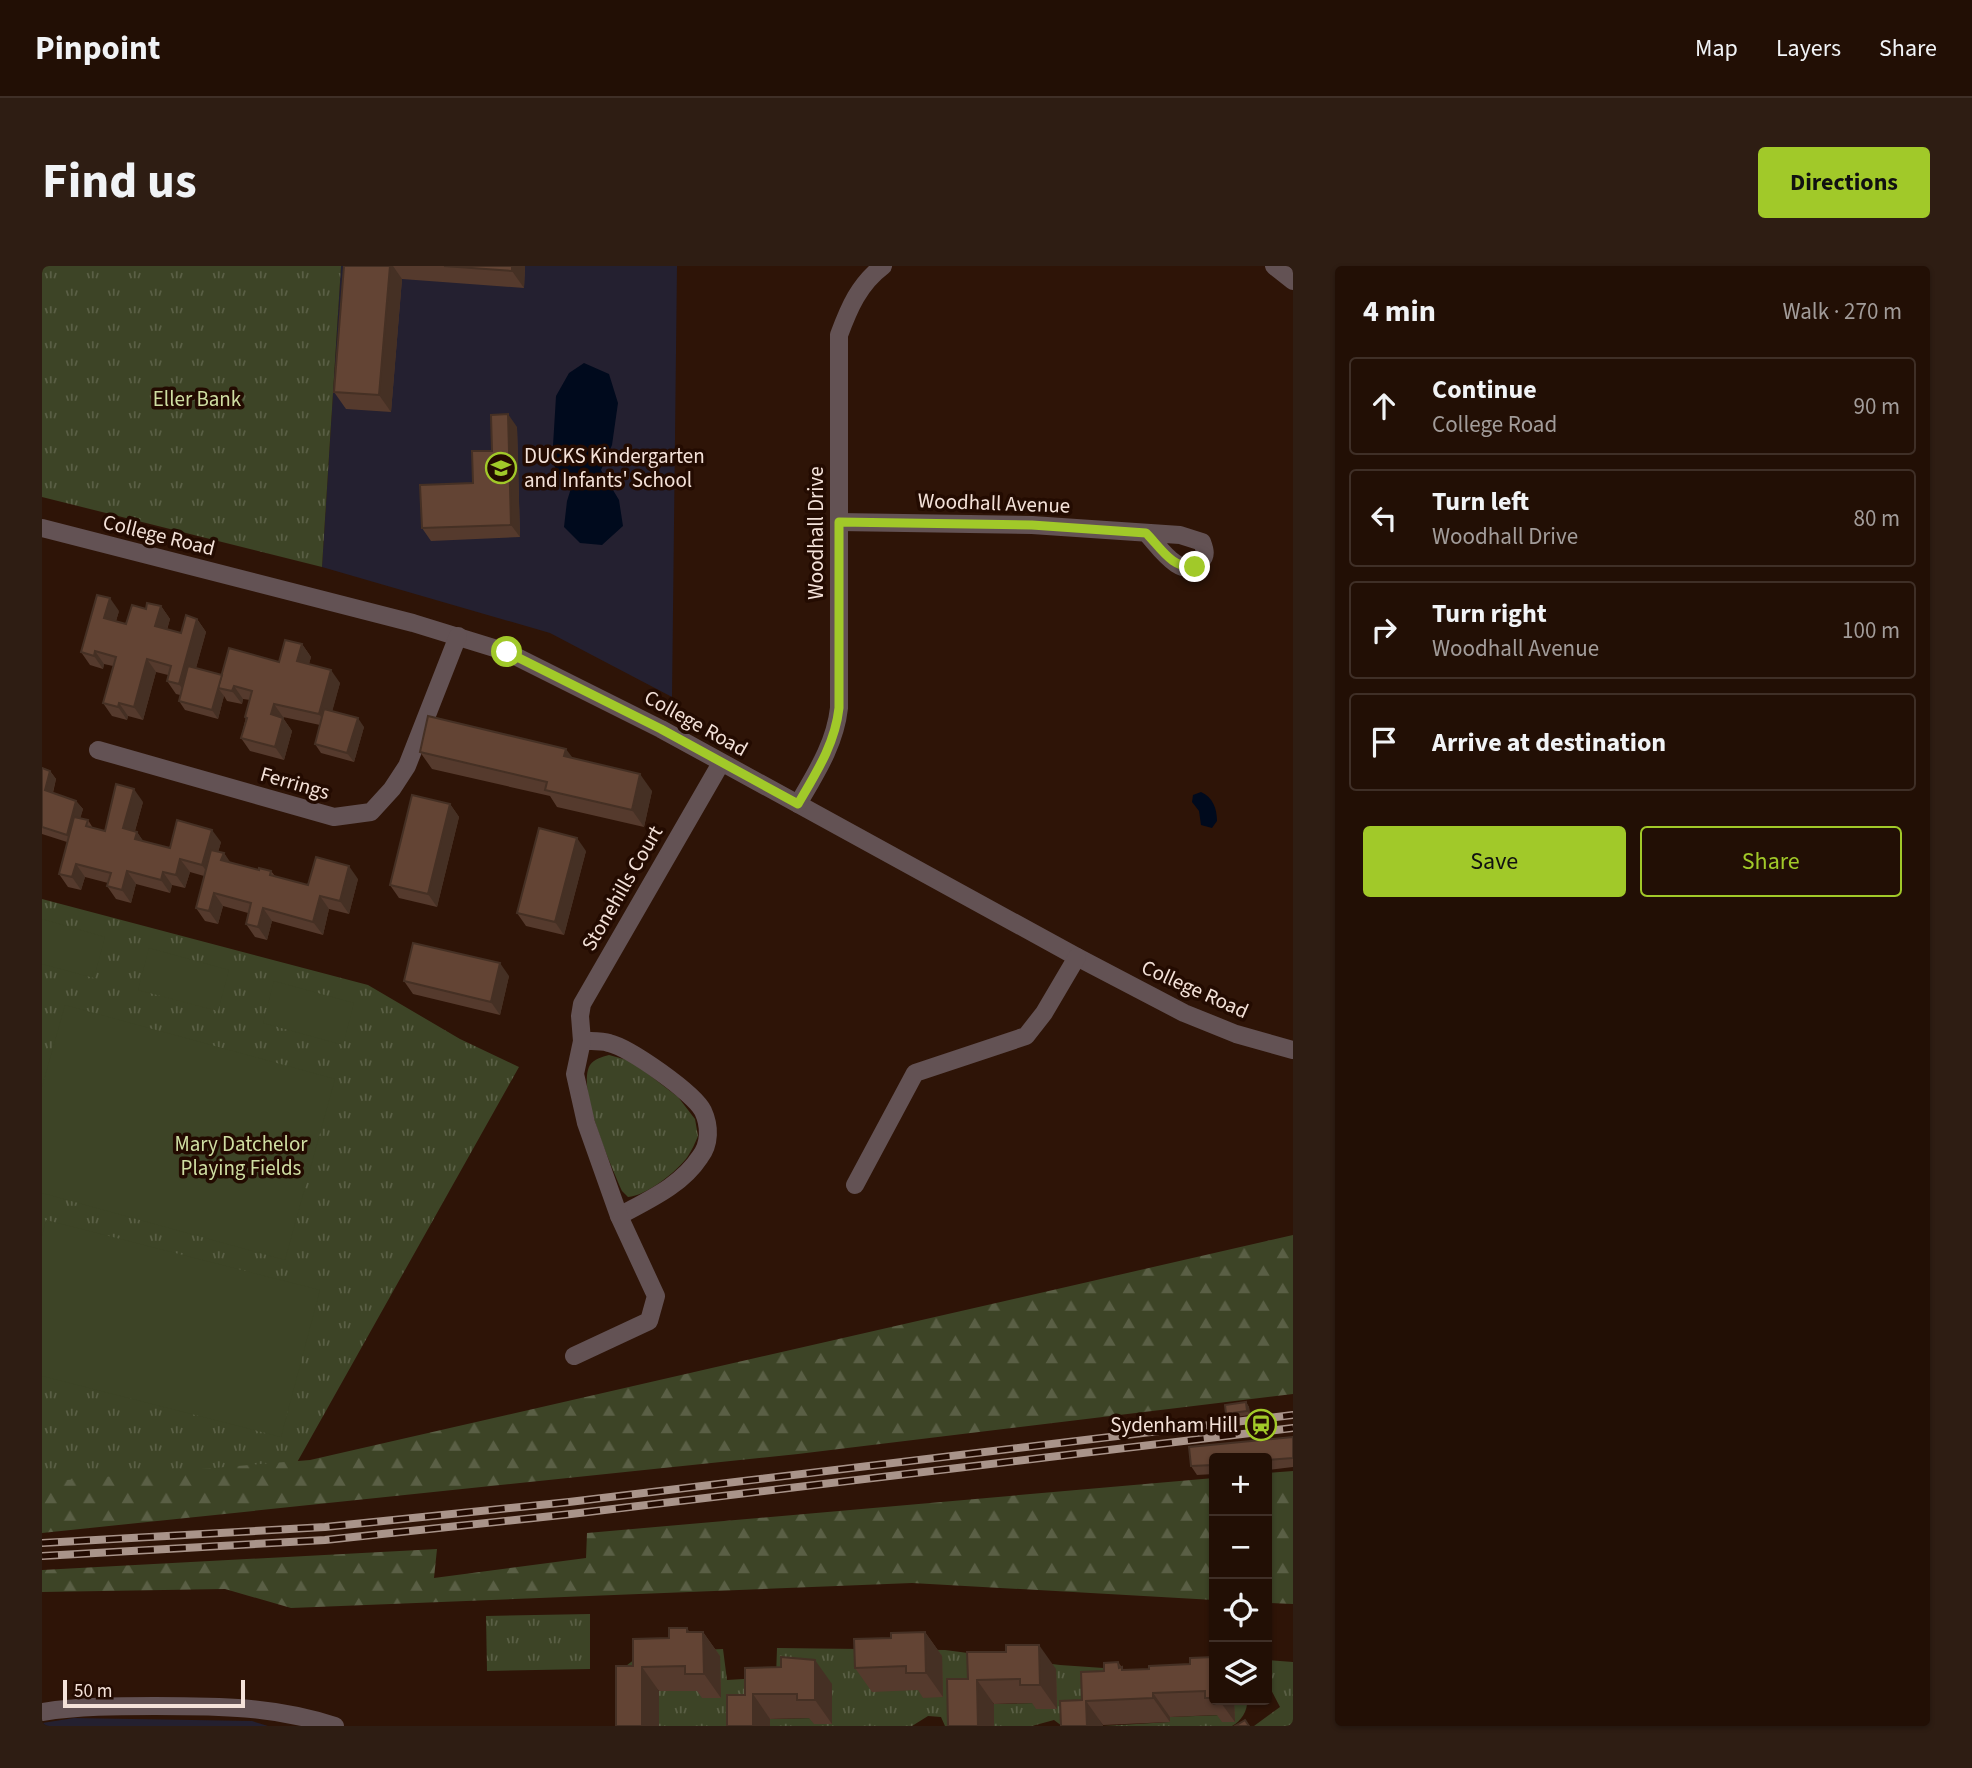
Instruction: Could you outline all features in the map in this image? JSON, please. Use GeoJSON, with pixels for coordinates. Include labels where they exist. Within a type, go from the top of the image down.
{"type":"FeatureCollection","features":[{"type":"Feature","properties":{"kind":"street","name":"Woodhall Drive"},"geometry":{"type":"LineString","coordinates":[[798,804],[822,764],[837,729],[839,708],[839,335],[852,303],[871,275],[883,266]]}},
{"type":"Feature","properties":{"kind":"street"},"geometry":{"type":"LineString","coordinates":[[1274,266],[1293,281]]}},
{"type":"Feature","properties":{"kind":"street","name":"Woodhall Avenue"},"geometry":{"type":"LineString","coordinates":[[839,522],[1032,525],[1146,533]]}},
{"type":"Feature","properties":{"kind":"street","name":"College Road"},"geometry":{"type":"LineString","coordinates":[[42,527],[413,623],[521,658],[661,729],[1184,1013],[1236,1034],[1293,1050]]}},
{"type":"Feature","properties":{"kind":"street","name":"Ferrings"},"geometry":{"type":"LineString","coordinates":[[99,750],[334,817],[371,812],[392,789],[407,766],[457,636]]}},
{"type":"Feature","properties":{"kind":"street","name":"Stonehills Court"},"geometry":{"type":"LineString","coordinates":[[575,1356],[649,1321],[656,1296],[619,1216],[586,1123],[575,1074],[582,1041],[582,1004],[721,763]]}},
{"type":"Feature","properties":{"kind":"street"},"geometry":{"type":"LineString","coordinates":[[855,1185],[915,1073],[1026,1036],[1044,1013],[1077,957]]}},
{"type":"Feature","properties":{"kind":"street"},"geometry":{"type":"LineString","coordinates":[[582,1041],[609,1042],[657,1068],[702,1109],[708,1130],[700,1157],[674,1185],[619,1216]]}},
{"type":"Feature","properties":{"kind":"street"},"geometry":{"type":"LineString","coordinates":[[42,1712],[91,1707],[255,1708],[310,1718],[335,1726]]}},
{"type":"Feature","properties":{"kind":"shaded area","name":"DUCKS Kindergarten and Infants' School"},"geometry":{"type":"Polygon","coordinates":[[[341,266],[677,266],[672,697],[550,633],[322,567],[341,266]]]}},
{"type":"Feature","properties":{"kind":"shaded area"},"geometry":{"type":"Polygon","coordinates":[[[74,1718],[252,1721],[268,1726],[42,1726],[42,1723],[74,1718]]]}},
{"type":"Feature","properties":{"kind":"green space","name":"Eller Bank"},"geometry":{"type":"Polygon","coordinates":[[[42,266],[341,266],[322,567],[42,497],[42,266]]]}},
{"type":"Feature","properties":{"kind":"green space","name":"Mary Datchelor Playing Fields"},"geometry":{"type":"Polygon","coordinates":[[[42,899],[368,985],[460,1039],[519,1067],[295,1466],[42,1501],[42,899]]]}},
{"type":"Feature","properties":{"kind":"green space"},"geometry":{"type":"Polygon","coordinates":[[[42,919],[105,937],[94,978],[42,964],[42,919]]]}},
{"type":"Feature","properties":{"kind":"green space"},"geometry":{"type":"Polygon","coordinates":[[[149,948],[229,970],[218,1011],[138,990],[149,948]]]}},
{"type":"Feature","properties":{"kind":"green space"},"geometry":{"type":"Polygon","coordinates":[[[274,981],[354,1003],[343,1045],[263,1023],[274,981]]]}},
{"type":"Feature","properties":{"kind":"green space"},"geometry":{"type":"Polygon","coordinates":[[[65,1005],[335,1079],[285,1260],[42,1193],[42,1087],[65,1005]]]}},
{"type":"Feature","properties":{"kind":"green space"},"geometry":{"type":"Polygon","coordinates":[[[609,1055],[631,1061],[678,1097],[695,1119],[698,1136],[688,1156],[652,1188],[635,1196],[628,1197],[622,1191],[591,1109],[587,1076],[590,1065],[609,1055]]]}},
{"type":"Feature","properties":{"kind":"green space"},"geometry":{"type":"Polygon","coordinates":[[[46,1220],[320,1290],[281,1437],[42,1376],[42,1236],[46,1220]]]}},
{"type":"Feature","properties":{"kind":"green space"},"geometry":{"type":"Polygon","coordinates":[[[1293,1235],[1293,1394],[798,1454],[42,1533],[42,1482],[310,1460],[1293,1235]]]}},
{"type":"Feature","properties":{"kind":"green space"},"geometry":{"type":"Polygon","coordinates":[[[1293,1471],[1293,1604],[1272,1603],[1272,1473],[1293,1471]]]}},
{"type":"Feature","properties":{"kind":"green space"},"geometry":{"type":"Polygon","coordinates":[[[1209,1478],[1209,1600],[912,1583],[291,1608],[225,1589],[42,1592],[42,1570],[437,1549],[434,1578],[586,1558],[587,1533],[1209,1478]]]}},
{"type":"Feature","properties":{"kind":"green space"},"geometry":{"type":"Polygon","coordinates":[[[590,1614],[590,1669],[487,1671],[486,1616],[590,1614]]]}},
{"type":"Feature","properties":{"kind":"green space"},"geometry":{"type":"Polygon","coordinates":[[[777,1648],[945,1650],[1060,1665],[1190,1674],[1077,1726],[1062,1726],[1054,1720],[1032,1726],[994,1726],[994,1704],[1037,1703],[1056,1709],[1055,1669],[1023,1669],[965,1726],[945,1726],[941,1717],[928,1716],[912,1726],[770,1726],[770,1719],[814,1718],[831,1684],[744,1726],[659,1726],[659,1691],[702,1691],[687,1652],[620,1726],[622,1669],[644,1652],[723,1649],[727,1680],[776,1677],[777,1648]]]}},
{"type":"Feature","properties":{"kind":"green space"},"geometry":{"type":"Polygon","coordinates":[[[1272,1660],[1293,1662],[1293,1726],[1254,1726],[1280,1707],[1272,1692],[1272,1660]]]}},
{"type":"Feature","properties":{"kind":"green space"},"geometry":{"type":"Polygon","coordinates":[[[1234,1705],[1247,1705],[1243,1715],[1232,1726],[1103,1726],[1170,1722],[1170,1717],[1222,1715],[1222,1722],[1234,1722],[1234,1705]]]}},
{"type":"Feature","properties":{"kind":"water"},"geometry":{"type":"Polygon","coordinates":[[[584,363],[609,374],[618,403],[612,445],[601,470],[619,500],[623,526],[602,545],[580,543],[564,527],[572,485],[561,477],[552,462],[556,396],[569,373],[584,363]]]}},
{"type":"Feature","properties":{"kind":"water"},"geometry":{"type":"Polygon","coordinates":[[[1201,792],[1209,797],[1215,808],[1217,821],[1212,828],[1201,825],[1199,811],[1192,802],[1193,795],[1201,792]]]}},
{"type":"Feature","properties":{"kind":"building"},"geometry":{"type":"Polygon","coordinates":[[[344,266],[390,266],[379,395],[334,392],[344,266]]]}},
{"type":"Feature","properties":{"kind":"building"},"geometry":{"type":"Polygon","coordinates":[[[444,266],[512,266],[512,271],[444,266]]]}},
{"type":"Feature","properties":{"kind":"building"},"geometry":{"type":"Polygon","coordinates":[[[508,414],[511,525],[422,528],[420,485],[473,483],[472,451],[492,451],[491,415],[508,414]]]}},
{"type":"Feature","properties":{"kind":"building"},"geometry":{"type":"Polygon","coordinates":[[[97,595],[110,598],[104,618],[126,624],[132,605],[146,609],[147,603],[161,606],[155,626],[181,633],[186,615],[197,619],[179,684],[167,681],[171,666],[147,659],[134,707],[103,703],[116,657],[95,651],[94,656],[81,652],[97,595]]]}},
{"type":"Feature","properties":{"kind":"building"},"geometry":{"type":"Polygon","coordinates":[[[285,640],[302,644],[297,661],[331,670],[319,714],[274,704],[271,714],[283,718],[275,747],[241,738],[252,691],[234,686],[232,691],[218,688],[229,648],[279,662],[285,640]]]}},
{"type":"Feature","properties":{"kind":"building"},"geometry":{"type":"Polygon","coordinates":[[[188,666],[222,675],[212,710],[179,701],[188,666]]]}},
{"type":"Feature","properties":{"kind":"building"},"geometry":{"type":"Polygon","coordinates":[[[324,709],[358,718],[347,753],[315,744],[324,709]]]}},
{"type":"Feature","properties":{"kind":"building"},"geometry":{"type":"Polygon","coordinates":[[[428,716],[566,749],[564,756],[640,774],[632,810],[545,790],[547,782],[420,752],[428,716]]]}},
{"type":"Feature","properties":{"kind":"building"},"geometry":{"type":"Polygon","coordinates":[[[42,768],[50,771],[45,790],[76,801],[67,835],[42,827],[42,768]]]}},
{"type":"Feature","properties":{"kind":"building"},"geometry":{"type":"Polygon","coordinates":[[[116,784],[134,789],[123,828],[137,832],[135,839],[170,848],[177,820],[212,830],[202,865],[180,859],[176,875],[163,872],[161,880],[127,871],[122,890],[107,886],[111,873],[76,864],[72,877],[59,874],[74,817],[88,820],[86,826],[105,831],[116,784]]]}},
{"type":"Feature","properties":{"kind":"building"},"geometry":{"type":"Polygon","coordinates":[[[412,795],[450,804],[428,894],[390,885],[412,795]]]}},
{"type":"Feature","properties":{"kind":"building"},"geometry":{"type":"Polygon","coordinates":[[[539,828],[577,838],[555,922],[517,913],[539,828]]]}},
{"type":"Feature","properties":{"kind":"building"},"geometry":{"type":"Polygon","coordinates":[[[211,850],[224,853],[221,860],[271,871],[270,875],[308,885],[316,857],[349,866],[340,901],[320,896],[313,922],[263,908],[258,927],[246,924],[251,903],[214,893],[209,911],[196,908],[211,850]]]}},
{"type":"Feature","properties":{"kind":"building"},"geometry":{"type":"Polygon","coordinates":[[[413,943],[500,963],[491,1002],[404,981],[413,943]]]}},
{"type":"Feature","properties":{"kind":"building"},"geometry":{"type":"Polygon","coordinates":[[[1246,1402],[1247,1411],[1226,1414],[1225,1405],[1246,1402]]]}},
{"type":"Feature","properties":{"kind":"building"},"geometry":{"type":"Polygon","coordinates":[[[1293,1437],[1293,1458],[1272,1460],[1272,1453],[1209,1453],[1209,1465],[1191,1466],[1189,1447],[1293,1437]]]}},
{"type":"Feature","properties":{"kind":"building"},"geometry":{"type":"Polygon","coordinates":[[[669,1628],[687,1628],[687,1632],[703,1632],[704,1674],[685,1674],[685,1666],[642,1667],[642,1726],[616,1726],[616,1666],[633,1666],[633,1639],[669,1638],[669,1628]]]}},
{"type":"Feature","properties":{"kind":"building"},"geometry":{"type":"Polygon","coordinates":[[[925,1632],[926,1673],[906,1673],[906,1666],[855,1668],[854,1639],[891,1638],[891,1633],[925,1632]]]}},
{"type":"Feature","properties":{"kind":"building"},"geometry":{"type":"Polygon","coordinates":[[[1006,1645],[1039,1645],[1040,1685],[1020,1685],[1020,1679],[977,1680],[978,1726],[948,1726],[947,1679],[968,1679],[967,1652],[1006,1652],[1006,1645]]]}},
{"type":"Feature","properties":{"kind":"building"},"geometry":{"type":"Polygon","coordinates":[[[781,1657],[815,1660],[815,1700],[797,1700],[797,1694],[753,1694],[753,1726],[727,1726],[727,1695],[745,1695],[745,1668],[781,1667],[781,1657]]]}},
{"type":"Feature","properties":{"kind":"building"},"geometry":{"type":"Polygon","coordinates":[[[1209,1657],[1209,1698],[1205,1698],[1205,1691],[1153,1693],[1153,1698],[1086,1701],[1087,1726],[1061,1726],[1060,1701],[1082,1700],[1081,1672],[1104,1671],[1104,1663],[1118,1662],[1122,1670],[1149,1669],[1149,1666],[1190,1664],[1190,1658],[1209,1657]]]}},
{"type":"Feature","properties":{"kind":"building"},"geometry":{"type":"Polygon","coordinates":[[[1245,1720],[1249,1726],[1235,1726],[1245,1720]]]}},
{"type":"Feature","properties":{"kind":"railway"},"geometry":{"type":"LineString","coordinates":[[42,1543],[325,1527],[569,1502],[1293,1415]]}},
{"type":"Feature","properties":{"kind":"railway"},"geometry":{"type":"LineString","coordinates":[[42,1556],[325,1540],[571,1514],[1293,1428]]}},
{"type":"Feature","properties":{"kind":"place","name":"DUCKS Kindergarten and Infants' School"},"geometry":{"type":"Point","coordinates":[501,468]}},
{"type":"Feature","properties":{"kind":"place","name":"Sydenham Hill"},"geometry":{"type":"Point","coordinates":[1261,1425]}},
{"type":"Feature","properties":{"kind":"route"},"geometry":{"type":"LineString","coordinates":[[507,652],[661,729],[798,804],[822,764],[837,729],[839,522],[1032,525],[1146,533],[1175,565],[1195,567]]}}]}
